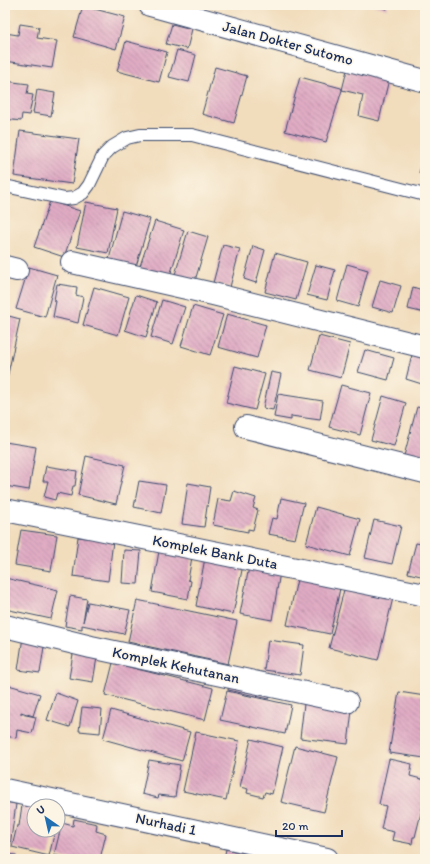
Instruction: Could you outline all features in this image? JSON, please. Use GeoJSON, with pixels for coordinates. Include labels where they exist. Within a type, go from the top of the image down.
{"type":"FeatureCollection","features":[{"type":"Feature","properties":{"kind":"street","name":"Jalan Dokter Sutomo"},"geometry":{"type":"LineString","coordinates":[[150,5],[425,81]]}},
{"type":"Feature","properties":{"kind":"street"},"geometry":{"type":"LineString","coordinates":[[72,262],[213,294],[425,347]]}},
{"type":"Feature","properties":{"kind":"street"},"geometry":{"type":"LineString","coordinates":[[246,427],[425,472]]}},
{"type":"Feature","properties":{"kind":"street","name":"Komplek Bank Duta"},"geometry":{"type":"LineString","coordinates":[[5,510],[425,595]]}},
{"type":"Feature","properties":{"kind":"street","name":"Komplek Kehutanan"},"geometry":{"type":"LineString","coordinates":[[5,626],[91,647],[347,702]]}},
{"type":"Feature","properties":{"kind":"street","name":"Nurhadi 1"},"geometry":{"type":"LineString","coordinates":[[5,790],[327,859]]}},
{"type":"Feature","properties":{"kind":"lane"},"geometry":{"type":"LineString","coordinates":[[5,186],[65,199],[74,198],[83,193],[89,185],[103,156],[112,147],[127,138],[140,135],[192,135],[425,195]]}},
{"type":"Feature","properties":{"kind":"building"},"geometry":{"type":"Polygon","coordinates":[[[373,5],[388,5],[387,9],[373,5]]]}},
{"type":"Feature","properties":{"kind":"building"},"geometry":{"type":"Polygon","coordinates":[[[83,6],[125,17],[116,49],[74,37],[83,6]]]}},
{"type":"Feature","properties":{"kind":"building"},"geometry":{"type":"Polygon","coordinates":[[[20,24],[39,27],[37,38],[57,41],[52,68],[5,61],[5,33],[18,35],[20,24]]]}},
{"type":"Feature","properties":{"kind":"building"},"geometry":{"type":"Polygon","coordinates":[[[172,24],[192,29],[187,49],[166,44],[172,24]]]}},
{"type":"Feature","properties":{"kind":"building"},"geometry":{"type":"Polygon","coordinates":[[[126,41],[167,52],[159,82],[117,71],[126,41]]]}},
{"type":"Feature","properties":{"kind":"building"},"geometry":{"type":"Polygon","coordinates":[[[177,50],[196,55],[189,82],[169,77],[177,50]]]}},
{"type":"Feature","properties":{"kind":"building"},"geometry":{"type":"Polygon","coordinates":[[[215,67],[247,76],[234,123],[202,114],[215,67]]]}},
{"type":"Feature","properties":{"kind":"building"},"geometry":{"type":"Polygon","coordinates":[[[347,70],[389,79],[379,121],[359,116],[363,95],[342,90],[347,70]]]}},
{"type":"Feature","properties":{"kind":"building"},"geometry":{"type":"Polygon","coordinates":[[[300,77],[341,88],[342,90],[326,142],[285,131],[300,77]]]}},
{"type":"Feature","properties":{"kind":"building"},"geometry":{"type":"Polygon","coordinates":[[[5,81],[29,84],[27,94],[33,95],[29,115],[22,114],[21,121],[5,119],[5,81]]]}},
{"type":"Feature","properties":{"kind":"building"},"geometry":{"type":"Polygon","coordinates":[[[37,90],[55,93],[51,116],[33,113],[37,90]]]}},
{"type":"Feature","properties":{"kind":"building"},"geometry":{"type":"Polygon","coordinates":[[[5,128],[8,128],[6,147],[5,146],[5,128]]]}},
{"type":"Feature","properties":{"kind":"building"},"geometry":{"type":"Polygon","coordinates":[[[20,131],[79,139],[72,184],[14,176],[20,131]]]}},
{"type":"Feature","properties":{"kind":"building"},"geometry":{"type":"Polygon","coordinates":[[[425,152],[425,175],[419,173],[425,152]]]}},
{"type":"Feature","properties":{"kind":"building"},"geometry":{"type":"Polygon","coordinates":[[[50,201],[80,211],[64,257],[34,247],[50,201]]]}},
{"type":"Feature","properties":{"kind":"building"},"geometry":{"type":"Polygon","coordinates":[[[86,202],[117,208],[108,253],[77,247],[86,202]]]}},
{"type":"Feature","properties":{"kind":"building"},"geometry":{"type":"Polygon","coordinates":[[[122,211],[150,219],[135,270],[108,263],[122,211]]]}},
{"type":"Feature","properties":{"kind":"building"},"geometry":{"type":"Polygon","coordinates":[[[155,221],[184,230],[169,279],[139,269],[155,221]]]}},
{"type":"Feature","properties":{"kind":"building"},"geometry":{"type":"Polygon","coordinates":[[[188,231],[208,237],[194,284],[174,278],[188,231]]]}},
{"type":"Feature","properties":{"kind":"building"},"geometry":{"type":"Polygon","coordinates":[[[223,245],[240,249],[230,287],[213,283],[223,245]]]}},
{"type":"Feature","properties":{"kind":"building"},"geometry":{"type":"Polygon","coordinates":[[[253,246],[265,250],[256,283],[244,279],[253,246]]]}},
{"type":"Feature","properties":{"kind":"building"},"geometry":{"type":"Polygon","coordinates":[[[275,253],[307,262],[296,300],[265,292],[275,253]]]}},
{"type":"Feature","properties":{"kind":"building"},"geometry":{"type":"Polygon","coordinates":[[[347,264],[368,270],[358,307],[337,301],[347,264]]]}},
{"type":"Feature","properties":{"kind":"building"},"geometry":{"type":"Polygon","coordinates":[[[316,265],[335,270],[327,300],[307,295],[316,265]]]}},
{"type":"Feature","properties":{"kind":"building"},"geometry":{"type":"Polygon","coordinates":[[[29,267],[57,275],[45,317],[16,309],[29,267]]]}},
{"type":"Feature","properties":{"kind":"building"},"geometry":{"type":"Polygon","coordinates":[[[380,280],[401,286],[393,313],[372,307],[380,280]]]}},
{"type":"Feature","properties":{"kind":"building"},"geometry":{"type":"Polygon","coordinates":[[[57,284],[77,287],[76,295],[83,297],[78,323],[53,317],[57,284]]]}},
{"type":"Feature","properties":{"kind":"building"},"geometry":{"type":"Polygon","coordinates":[[[94,287],[129,297],[118,335],[83,325],[94,287]]]}},
{"type":"Feature","properties":{"kind":"building"},"geometry":{"type":"Polygon","coordinates":[[[413,287],[425,291],[425,313],[408,309],[413,287]]]}},
{"type":"Feature","properties":{"kind":"building"},"geometry":{"type":"Polygon","coordinates":[[[136,295],[157,302],[146,337],[125,330],[136,295]]]}},
{"type":"Feature","properties":{"kind":"building"},"geometry":{"type":"Polygon","coordinates":[[[162,300],[185,307],[173,344],[151,337],[162,300]]]}},
{"type":"Feature","properties":{"kind":"building"},"geometry":{"type":"Polygon","coordinates":[[[193,306],[223,315],[210,355],[181,346],[193,306]]]}},
{"type":"Feature","properties":{"kind":"building"},"geometry":{"type":"Polygon","coordinates":[[[227,314],[266,325],[257,358],[218,347],[227,314]]]}},
{"type":"Feature","properties":{"kind":"building"},"geometry":{"type":"Polygon","coordinates":[[[5,315],[20,319],[6,383],[5,383],[5,315]]]}},
{"type":"Feature","properties":{"kind":"building"},"geometry":{"type":"Polygon","coordinates":[[[319,336],[350,344],[341,378],[310,370],[319,336]]]}},
{"type":"Feature","properties":{"kind":"building"},"geometry":{"type":"Polygon","coordinates":[[[365,350],[394,358],[388,380],[358,372],[365,350]]]}},
{"type":"Feature","properties":{"kind":"building"},"geometry":{"type":"Polygon","coordinates":[[[412,355],[425,359],[425,385],[406,379],[412,355]]]}},
{"type":"Feature","properties":{"kind":"building"},"geometry":{"type":"Polygon","coordinates":[[[235,366],[265,374],[255,410],[226,403],[235,366]]]}},
{"type":"Feature","properties":{"kind":"building"},"geometry":{"type":"Polygon","coordinates":[[[271,372],[281,374],[273,410],[263,408],[271,372]]]}},
{"type":"Feature","properties":{"kind":"building"},"geometry":{"type":"Polygon","coordinates":[[[341,385],[371,393],[360,435],[329,427],[341,385]]]}},
{"type":"Feature","properties":{"kind":"building"},"geometry":{"type":"Polygon","coordinates":[[[278,394],[323,401],[320,420],[291,416],[291,420],[274,417],[278,394]]]}},
{"type":"Feature","properties":{"kind":"building"},"geometry":{"type":"Polygon","coordinates":[[[383,396],[406,403],[394,446],[371,440],[383,396]]]}},
{"type":"Feature","properties":{"kind":"building"},"geometry":{"type":"Polygon","coordinates":[[[417,407],[425,409],[425,461],[404,456],[417,407]]]}},
{"type":"Feature","properties":{"kind":"building"},"geometry":{"type":"Polygon","coordinates":[[[5,442],[36,447],[29,490],[5,486],[5,442]]]}},
{"type":"Feature","properties":{"kind":"building"},"geometry":{"type":"Polygon","coordinates":[[[86,456],[125,465],[116,504],[78,495],[86,456]]]}},
{"type":"Feature","properties":{"kind":"building"},"geometry":{"type":"Polygon","coordinates":[[[46,466],[77,471],[75,486],[73,486],[71,496],[57,493],[55,500],[44,497],[48,481],[43,481],[46,466]]]}},
{"type":"Feature","properties":{"kind":"building"},"geometry":{"type":"Polygon","coordinates":[[[139,481],[166,485],[161,513],[134,507],[139,481]]]}},
{"type":"Feature","properties":{"kind":"building"},"geometry":{"type":"Polygon","coordinates":[[[188,483],[210,487],[204,527],[182,524],[188,483]]]}},
{"type":"Feature","properties":{"kind":"building"},"geometry":{"type":"Polygon","coordinates":[[[234,491],[256,498],[253,508],[258,510],[253,530],[248,529],[248,532],[213,525],[218,499],[231,501],[234,491]]]}},
{"type":"Feature","properties":{"kind":"building"},"geometry":{"type":"Polygon","coordinates":[[[281,498],[304,503],[295,539],[268,534],[272,518],[277,519],[281,498]]]}},
{"type":"Feature","properties":{"kind":"building"},"geometry":{"type":"Polygon","coordinates":[[[316,507],[360,519],[350,556],[306,544],[316,507]]]}},
{"type":"Feature","properties":{"kind":"building"},"geometry":{"type":"Polygon","coordinates":[[[374,520],[401,526],[392,564],[365,558],[374,520]]]}},
{"type":"Feature","properties":{"kind":"building"},"geometry":{"type":"Polygon","coordinates":[[[5,524],[8,524],[6,555],[5,555],[5,524]]]}},
{"type":"Feature","properties":{"kind":"building"},"geometry":{"type":"Polygon","coordinates":[[[21,530],[57,535],[51,571],[15,565],[21,530]]]}},
{"type":"Feature","properties":{"kind":"building"},"geometry":{"type":"Polygon","coordinates":[[[78,537],[113,541],[108,581],[73,576],[78,537]]]}},
{"type":"Feature","properties":{"kind":"building"},"geometry":{"type":"Polygon","coordinates":[[[416,543],[425,545],[425,577],[408,573],[416,543]]]}},
{"type":"Feature","properties":{"kind":"building"},"geometry":{"type":"Polygon","coordinates":[[[124,550],[141,551],[138,584],[122,583],[124,550]]]}},
{"type":"Feature","properties":{"kind":"building"},"geometry":{"type":"Polygon","coordinates":[[[159,551],[192,557],[188,580],[191,581],[188,599],[152,592],[159,551]]]}},
{"type":"Feature","properties":{"kind":"building"},"geometry":{"type":"Polygon","coordinates":[[[205,558],[243,565],[233,614],[196,606],[205,558]]]}},
{"type":"Feature","properties":{"kind":"building"},"geometry":{"type":"Polygon","coordinates":[[[249,567],[280,572],[272,620],[240,614],[249,567]]]}},
{"type":"Feature","properties":{"kind":"building"},"geometry":{"type":"Polygon","coordinates":[[[298,575],[341,584],[330,634],[287,625],[298,575]]]}},
{"type":"Feature","properties":{"kind":"building"},"geometry":{"type":"Polygon","coordinates":[[[5,578],[58,590],[51,619],[5,609],[5,578]]]}},
{"type":"Feature","properties":{"kind":"building"},"geometry":{"type":"Polygon","coordinates":[[[345,586],[393,598],[378,660],[329,648],[345,586]]]}},
{"type":"Feature","properties":{"kind":"building"},"geometry":{"type":"Polygon","coordinates":[[[70,596],[87,599],[83,622],[88,602],[130,610],[124,634],[82,625],[82,629],[65,626],[70,596]]]}},
{"type":"Feature","properties":{"kind":"building"},"geometry":{"type":"Polygon","coordinates":[[[137,600],[237,621],[228,664],[128,642],[137,600]]]}},
{"type":"Feature","properties":{"kind":"building"},"geometry":{"type":"Polygon","coordinates":[[[23,637],[45,640],[40,673],[18,670],[23,637]]]}},
{"type":"Feature","properties":{"kind":"building"},"geometry":{"type":"Polygon","coordinates":[[[268,640],[304,645],[300,675],[264,670],[268,640]]]}},
{"type":"Feature","properties":{"kind":"building"},"geometry":{"type":"Polygon","coordinates":[[[74,648],[98,651],[93,682],[69,678],[74,648]]]}},
{"type":"Feature","properties":{"kind":"building"},"geometry":{"type":"Polygon","coordinates":[[[113,663],[213,688],[205,720],[105,695],[113,663]]]}},
{"type":"Feature","properties":{"kind":"building"},"geometry":{"type":"Polygon","coordinates":[[[230,678],[272,687],[269,699],[228,690],[230,678]]]}},
{"type":"Feature","properties":{"kind":"building"},"geometry":{"type":"Polygon","coordinates":[[[5,684],[40,694],[33,716],[21,712],[21,714],[36,717],[32,733],[17,730],[16,738],[5,736],[5,684]]]}},
{"type":"Feature","properties":{"kind":"building"},"geometry":{"type":"Polygon","coordinates":[[[227,691],[291,705],[285,734],[220,720],[227,691]]]}},
{"type":"Feature","properties":{"kind":"building"},"geometry":{"type":"Polygon","coordinates":[[[399,692],[425,696],[425,758],[389,753],[399,692]]]}},
{"type":"Feature","properties":{"kind":"building"},"geometry":{"type":"Polygon","coordinates":[[[56,693],[78,701],[70,727],[47,720],[56,693]]]}},
{"type":"Feature","properties":{"kind":"building"},"geometry":{"type":"Polygon","coordinates":[[[304,704],[352,710],[348,744],[300,738],[304,704]]]}},
{"type":"Feature","properties":{"kind":"building"},"geometry":{"type":"Polygon","coordinates":[[[82,707],[102,709],[100,733],[79,731],[82,707]]]}},
{"type":"Feature","properties":{"kind":"building"},"geometry":{"type":"Polygon","coordinates":[[[111,710],[190,732],[182,761],[103,739],[111,710]]]}},
{"type":"Feature","properties":{"kind":"building"},"geometry":{"type":"Polygon","coordinates":[[[196,732],[239,741],[226,800],[183,791],[196,732]]]}},
{"type":"Feature","properties":{"kind":"building"},"geometry":{"type":"Polygon","coordinates":[[[251,739],[283,747],[272,794],[265,792],[263,797],[247,793],[248,789],[240,787],[251,739]]]}},
{"type":"Feature","properties":{"kind":"building"},"geometry":{"type":"Polygon","coordinates":[[[295,746],[338,757],[324,812],[281,802],[295,746]]]}},
{"type":"Feature","properties":{"kind":"building"},"geometry":{"type":"Polygon","coordinates":[[[389,759],[412,764],[410,776],[425,780],[425,797],[412,844],[392,840],[394,832],[381,829],[386,806],[379,804],[389,759]]]}},
{"type":"Feature","properties":{"kind":"building"},"geometry":{"type":"Polygon","coordinates":[[[149,760],[180,765],[175,797],[159,795],[158,798],[142,794],[149,760]]]}},
{"type":"Feature","properties":{"kind":"building"},"geometry":{"type":"Polygon","coordinates":[[[5,802],[16,804],[10,846],[5,846],[5,802]]]}},
{"type":"Feature","properties":{"kind":"building"},"geometry":{"type":"Polygon","coordinates":[[[22,805],[26,806],[26,838],[53,838],[49,856],[12,847],[17,826],[19,826],[22,805]]]}},
{"type":"Feature","properties":{"kind":"building"},"geometry":{"type":"Polygon","coordinates":[[[74,819],[97,824],[96,831],[106,834],[100,859],[70,859],[54,855],[58,838],[66,838],[66,824],[73,826],[74,819]]]}},
{"type":"Feature","properties":{"kind":"building"},"geometry":{"type":"Polygon","coordinates":[[[226,849],[252,855],[251,859],[224,859],[226,849]]]}},
{"type":"Feature","properties":{"kind":"building"},"geometry":{"type":"Polygon","coordinates":[[[5,854],[16,855],[15,859],[5,859],[5,854]]]}}]}
